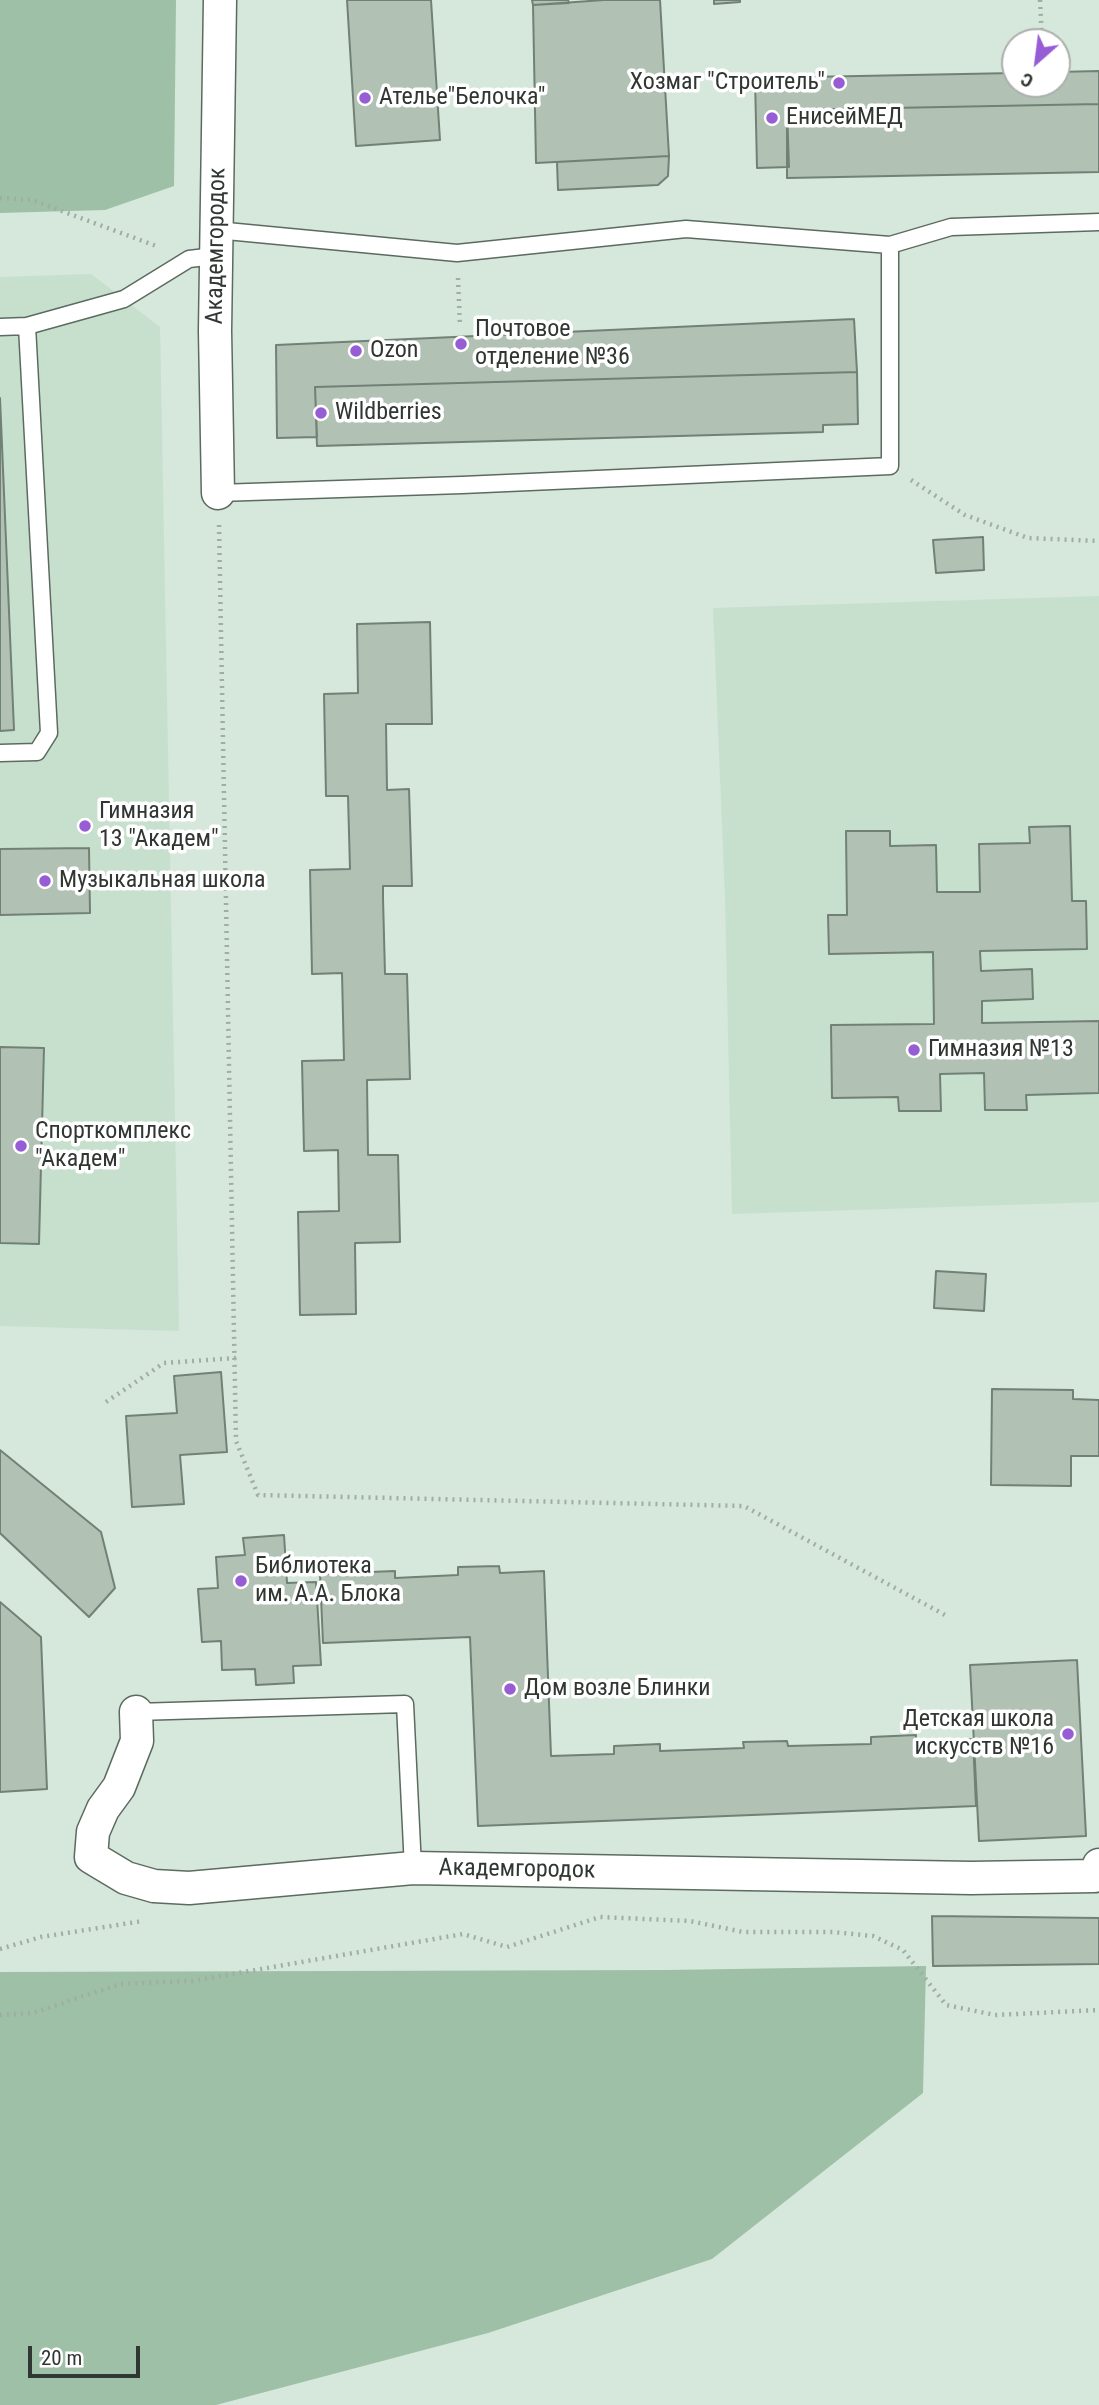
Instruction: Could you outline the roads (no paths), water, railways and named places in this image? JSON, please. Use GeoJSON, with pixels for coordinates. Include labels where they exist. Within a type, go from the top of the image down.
{"type":"FeatureCollection","features":[{"type":"Feature","properties":{"kind":"street","name":"Академгородок"},"geometry":{"type":"LineString","coordinates":[[218,493],[207,248],[220,0]]}},
{"type":"Feature","properties":{"kind":"street","name":"Академгородок"},"geometry":{"type":"LineString","coordinates":[[136,1712],[137,1741],[119,1787],[103,1809],[93,1832],[91,1857],[126,1878],[154,1886],[189,1888],[414,1868],[971,1878],[1094,1876],[1099,1865]]}},
{"type":"Feature","properties":{"kind":"lane"},"geometry":{"type":"LineString","coordinates":[[0,327],[27,326],[124,299],[207,248],[457,253],[687,229],[890,245],[951,227],[1099,222]]}},
{"type":"Feature","properties":{"kind":"lane"},"geometry":{"type":"LineString","coordinates":[[218,493],[476,485],[890,466],[890,245]]}},
{"type":"Feature","properties":{"kind":"lane"},"geometry":{"type":"LineString","coordinates":[[0,753],[37,752],[49,733],[27,326]]}},
{"type":"Feature","properties":{"kind":"lane"},"geometry":{"type":"LineString","coordinates":[[136,1712],[405,1704],[414,1868]]}},
{"type":"Feature","properties":{"kind":"place","name":"Хозмаг \"Строитель\""},"geometry":{"type":"Point","coordinates":[839,83]}},
{"type":"Feature","properties":{"kind":"place","name":"Ателье\"Белочка\""},"geometry":{"type":"Point","coordinates":[365,98]}},
{"type":"Feature","properties":{"kind":"place","name":"ЕнисейМЕД"},"geometry":{"type":"Point","coordinates":[772,118]}},
{"type":"Feature","properties":{"kind":"place","name":"Почтовое отделение №36"},"geometry":{"type":"Point","coordinates":[461,344]}},
{"type":"Feature","properties":{"kind":"place","name":"Ozon"},"geometry":{"type":"Point","coordinates":[356,351]}},
{"type":"Feature","properties":{"kind":"place","name":"Wildberries"},"geometry":{"type":"Point","coordinates":[321,413]}},
{"type":"Feature","properties":{"kind":"place","name":"Гимназия 13 \"Академ\""},"geometry":{"type":"Point","coordinates":[85,826]}},
{"type":"Feature","properties":{"kind":"place","name":"Музыкальная школа"},"geometry":{"type":"Point","coordinates":[45,881]}},
{"type":"Feature","properties":{"kind":"place","name":"Гимназия №13"},"geometry":{"type":"Point","coordinates":[914,1050]}},
{"type":"Feature","properties":{"kind":"place","name":"Спорткомплекс \"Академ\""},"geometry":{"type":"Point","coordinates":[21,1146]}},
{"type":"Feature","properties":{"kind":"place","name":"Библиотека им. А.А. Блока"},"geometry":{"type":"Point","coordinates":[241,1581]}},
{"type":"Feature","properties":{"kind":"place","name":"Дом возле Блинки"},"geometry":{"type":"Point","coordinates":[510,1689]}},
{"type":"Feature","properties":{"kind":"place","name":"Детская школа искусств №16"},"geometry":{"type":"Point","coordinates":[1068,1734]}}]}
